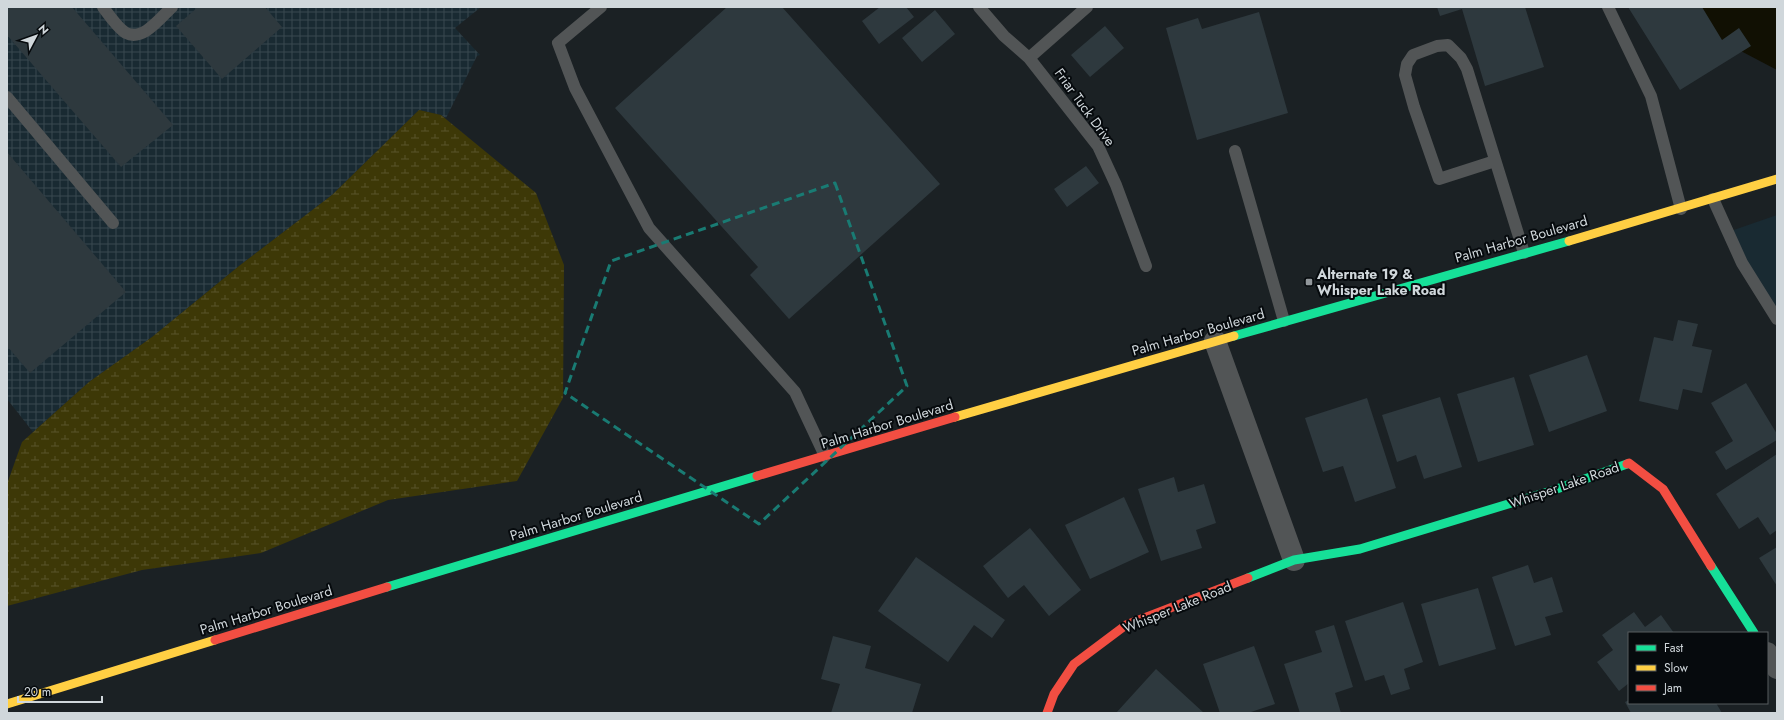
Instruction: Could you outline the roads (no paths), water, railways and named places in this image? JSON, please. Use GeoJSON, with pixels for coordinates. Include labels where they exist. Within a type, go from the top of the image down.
{"type":"FeatureCollection","features":[{"type":"Feature","properties":{"kind":"main road","name":"Palm Harbor Boulevard"},"geometry":{"type":"LineString","coordinates":[[7,704],[408,581],[825,456],[1284,321],[1680,209],[1777,179]]}},
{"type":"Feature","properties":{"kind":"main road","name":"Whisper Lake Road"},"geometry":{"type":"LineString","coordinates":[[1047,713],[1054,694],[1074,664],[1126,625],[1294,560],[1360,549],[1551,491],[1629,463],[1663,489],[1753,632]]}},
{"type":"Feature","properties":{"kind":"street"},"geometry":{"type":"LineString","coordinates":[[1215,341],[1294,560]]}},
{"type":"Feature","properties":{"kind":"street"},"geometry":{"type":"LineString","coordinates":[[1768,654],[1777,668]]}},
{"type":"Feature","properties":{"kind":"lane"},"geometry":{"type":"LineString","coordinates":[[103,7],[125,33],[134,36],[142,34],[172,7]]}},
{"type":"Feature","properties":{"kind":"lane"},"geometry":{"type":"LineString","coordinates":[[601,7],[558,43],[575,88],[649,228],[795,392],[825,456]]}},
{"type":"Feature","properties":{"kind":"lane","name":"Friar Tuck Drive"},"geometry":{"type":"LineString","coordinates":[[978,7],[1004,36],[1029,58],[1098,146],[1116,185],[1146,266]]}},
{"type":"Feature","properties":{"kind":"lane"},"geometry":{"type":"LineString","coordinates":[[1029,58],[1087,7]]}},
{"type":"Feature","properties":{"kind":"lane"},"geometry":{"type":"LineString","coordinates":[[1608,7],[1651,96],[1680,209]]}},
{"type":"Feature","properties":{"kind":"lane"},"geometry":{"type":"LineString","coordinates":[[1495,161],[1439,179],[1414,107],[1405,75],[1407,64],[1413,55],[1437,46],[1448,46],[1461,58],[1467,69],[1524,253]]}},
{"type":"Feature","properties":{"kind":"lane"},"geometry":{"type":"LineString","coordinates":[[7,98],[113,223]]}},
{"type":"Feature","properties":{"kind":"lane"},"geometry":{"type":"LineString","coordinates":[[1235,151],[1284,321]]}},
{"type":"Feature","properties":{"kind":"lane"},"geometry":{"type":"LineString","coordinates":[[1713,199],[1742,263],[1777,319]]}},
{"type":"Feature","properties":{"kind":"place","name":"Alternate 19 & Whisper Lake Road"},"geometry":{"type":"Point","coordinates":[1309,282]}}]}
